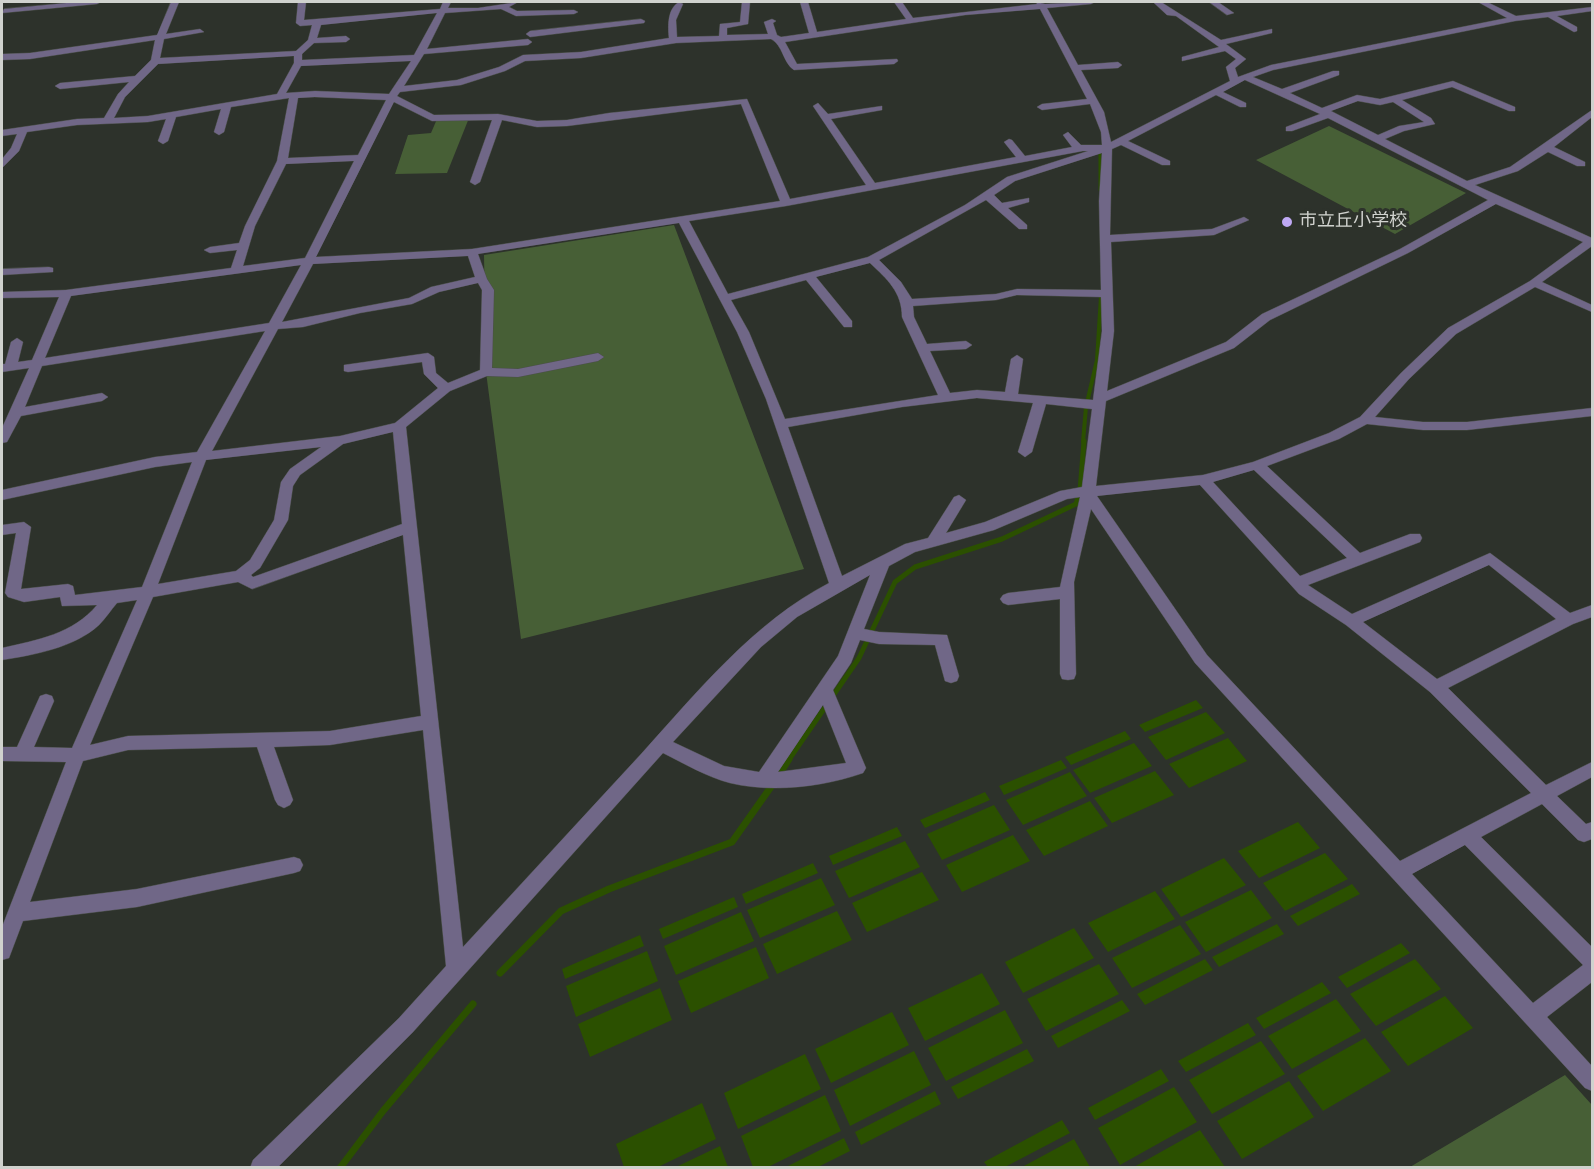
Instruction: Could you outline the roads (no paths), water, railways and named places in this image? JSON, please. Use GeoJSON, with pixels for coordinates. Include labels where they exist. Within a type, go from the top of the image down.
{"type":"FeatureCollection","features":[{"type":"Feature","properties":{"kind":"street"},"geometry":{"type":"LineString","coordinates":[[3,13],[10,2]]}},
{"type":"Feature","properties":{"kind":"street"},"geometry":{"type":"LineString","coordinates":[[3,13],[97,2]]}},
{"type":"Feature","properties":{"kind":"street"},"geometry":{"type":"LineString","coordinates":[[107,121],[121,96],[155,62],[160,38],[175,2]]}},
{"type":"Feature","properties":{"kind":"street"},"geometry":{"type":"LineString","coordinates":[[302,2],[300,22],[317,23],[445,7],[501,6],[514,2]]}},
{"type":"Feature","properties":{"kind":"street"},"geometry":{"type":"LineString","coordinates":[[523,58],[538,14],[545,2]]}},
{"type":"Feature","properties":{"kind":"street"},"geometry":{"type":"LineString","coordinates":[[723,37],[723,26],[744,24],[746,2]]}},
{"type":"Feature","properties":{"kind":"street"},"geometry":{"type":"LineString","coordinates":[[804,2],[814,36]]}},
{"type":"Feature","properties":{"kind":"street"},"geometry":{"type":"LineString","coordinates":[[898,2],[912,21]]}},
{"type":"Feature","properties":{"kind":"street"},"geometry":{"type":"LineString","coordinates":[[2,133],[23,129],[172,116],[294,94],[396,93],[458,83],[502,69],[523,58],[581,55],[673,41],[723,37],[814,36],[988,11],[1090,2]]}},
{"type":"Feature","properties":{"kind":"street"},"geometry":{"type":"LineString","coordinates":[[1157,2],[1170,13],[1178,14],[1242,58],[1230,67],[1234,83]]}},
{"type":"Feature","properties":{"kind":"street"},"geometry":{"type":"LineString","coordinates":[[1213,2],[1230,13]]}},
{"type":"Feature","properties":{"kind":"street"},"geometry":{"type":"LineString","coordinates":[[1482,2],[1515,19]]}},
{"type":"Feature","properties":{"kind":"street"},"geometry":{"type":"LineString","coordinates":[[673,41],[672,20],[679,4]]}},
{"type":"Feature","properties":{"kind":"street"},"geometry":{"type":"LineString","coordinates":[[1042,5],[1093,101],[1106,132],[1107,148],[1105,239],[1108,331],[1093,402],[1086,493],[1067,582],[1068,674]]}},
{"type":"Feature","properties":{"kind":"street"},"geometry":{"type":"LineString","coordinates":[[501,6],[516,14],[574,12]]}},
{"type":"Feature","properties":{"kind":"street"},"geometry":{"type":"LineString","coordinates":[[2,951],[10,923],[77,755],[147,593],[201,458],[309,261],[396,93],[445,7]]}},
{"type":"Feature","properties":{"kind":"street"},"geometry":{"type":"LineString","coordinates":[[725,298],[872,259],[897,248],[1011,179],[1107,148],[1245,77],[1271,68],[1355,49],[1515,19],[1549,10],[1559,12],[1593,9]]}},
{"type":"Feature","properties":{"kind":"street"},"geometry":{"type":"LineString","coordinates":[[1549,10],[1574,29]]}},
{"type":"Feature","properties":{"kind":"street"},"geometry":{"type":"LineString","coordinates":[[155,62],[418,55],[641,21]]}},
{"type":"Feature","properties":{"kind":"street"},"geometry":{"type":"LineString","coordinates":[[772,21],[768,22],[794,67],[894,61]]}},
{"type":"Feature","properties":{"kind":"street"},"geometry":{"type":"LineString","coordinates":[[280,96],[298,58],[312,41],[317,23]]}},
{"type":"Feature","properties":{"kind":"street"},"geometry":{"type":"LineString","coordinates":[[1185,59],[1269,31]]}},
{"type":"Feature","properties":{"kind":"street"},"geometry":{"type":"LineString","coordinates":[[2,57],[30,56],[200,32]]}},
{"type":"Feature","properties":{"kind":"street"},"geometry":{"type":"LineString","coordinates":[[312,41],[346,39]]}},
{"type":"Feature","properties":{"kind":"street"},"geometry":{"type":"LineString","coordinates":[[1075,68],[1118,65]]}},
{"type":"Feature","properties":{"kind":"street"},"geometry":{"type":"LineString","coordinates":[[1283,92],[1336,74]]}},
{"type":"Feature","properties":{"kind":"street"},"geometry":{"type":"LineString","coordinates":[[1245,77],[1327,113],[1546,224],[1592,242]]}},
{"type":"Feature","properties":{"kind":"street"},"geometry":{"type":"LineString","coordinates":[[60,86],[137,79]]}},
{"type":"Feature","properties":{"kind":"street"},"geometry":{"type":"LineString","coordinates":[[1289,129],[1357,98],[1380,102],[1453,84],[1512,109]]}},
{"type":"Feature","properties":{"kind":"street"},"geometry":{"type":"LineString","coordinates":[[1484,96],[1503,90]]}},
{"type":"Feature","properties":{"kind":"street"},"geometry":{"type":"LineString","coordinates":[[396,93],[432,118],[498,117],[537,124],[567,123],[744,101],[786,203]]}},
{"type":"Feature","properties":{"kind":"street"},"geometry":{"type":"LineString","coordinates":[[1217,93],[1243,105]]}},
{"type":"Feature","properties":{"kind":"street"},"geometry":{"type":"LineString","coordinates":[[236,271],[250,225],[282,161],[294,94]]}},
{"type":"Feature","properties":{"kind":"street"},"geometry":{"type":"LineString","coordinates":[[1378,139],[1402,128],[1430,124],[1428,120],[1394,99]]}},
{"type":"Feature","properties":{"kind":"street"},"geometry":{"type":"LineString","coordinates":[[1042,106],[1093,101]]}},
{"type":"Feature","properties":{"kind":"street"},"geometry":{"type":"LineString","coordinates":[[219,132],[227,105]]}},
{"type":"Feature","properties":{"kind":"street"},"geometry":{"type":"LineString","coordinates":[[818,106],[872,186]]}},
{"type":"Feature","properties":{"kind":"street"},"geometry":{"type":"LineString","coordinates":[[826,117],[879,108]]}},
{"type":"Feature","properties":{"kind":"street"},"geometry":{"type":"LineString","coordinates":[[1469,184],[1514,169],[1548,148],[1558,137],[1593,113]]}},
{"type":"Feature","properties":{"kind":"street"},"geometry":{"type":"LineString","coordinates":[[162,141],[172,116]]}},
{"type":"Feature","properties":{"kind":"street"},"geometry":{"type":"LineString","coordinates":[[475,182],[498,117]]}},
{"type":"Feature","properties":{"kind":"street"},"geometry":{"type":"LineString","coordinates":[[2,165],[16,149],[23,129]]}},
{"type":"Feature","properties":{"kind":"street"},"geometry":{"type":"LineString","coordinates":[[1068,135],[1079,149]]}},
{"type":"Feature","properties":{"kind":"street"},"geometry":{"type":"LineString","coordinates":[[1121,141],[1166,163]]}},
{"type":"Feature","properties":{"kind":"street"},"geometry":{"type":"LineString","coordinates":[[1009,142],[1022,159]]}},
{"type":"Feature","properties":{"kind":"street"},"geometry":{"type":"LineString","coordinates":[[2,295],[66,293],[309,261],[472,252],[786,203],[1079,149],[1107,148]]}},
{"type":"Feature","properties":{"kind":"street"},"geometry":{"type":"LineString","coordinates":[[1548,148],[1581,164]]}},
{"type":"Feature","properties":{"kind":"street"},"geometry":{"type":"LineString","coordinates":[[282,161],[363,158]]}},
{"type":"Feature","properties":{"kind":"street"},"geometry":{"type":"LineString","coordinates":[[987,195],[1023,227]]}},
{"type":"Feature","properties":{"kind":"street"},"geometry":{"type":"LineString","coordinates":[[780,424],[945,396],[1011,395],[1093,402],[1230,345],[1266,317],[1404,251],[1497,199]]}},
{"type":"Feature","properties":{"kind":"street"},"geometry":{"type":"LineString","coordinates":[[1000,207],[1025,200]]}},
{"type":"Feature","properties":{"kind":"street"},"geometry":{"type":"LineString","coordinates":[[682,219],[743,332],[780,424],[838,586]]}},
{"type":"Feature","properties":{"kind":"street"},"geometry":{"type":"LineString","coordinates":[[1105,239],[1214,232],[1244,219]]}},
{"type":"Feature","properties":{"kind":"street"},"geometry":{"type":"LineString","coordinates":[[261,1167],[277,1160],[406,1024],[754,643],[792,613],[910,548],[989,526],[1065,494],[1203,480],[1257,465],[1334,436],[1365,420],[1405,376],[1452,331],[1534,283],[1592,242]]}},
{"type":"Feature","properties":{"kind":"street"},"geometry":{"type":"LineString","coordinates":[[210,250],[243,246]]}},
{"type":"Feature","properties":{"kind":"street"},"geometry":{"type":"LineString","coordinates":[[472,252],[481,279],[488,290],[486,372]]}},
{"type":"Feature","properties":{"kind":"street"},"geometry":{"type":"LineString","coordinates":[[872,259],[904,291],[909,303],[908,317],[945,396]]}},
{"type":"Feature","properties":{"kind":"street"},"geometry":{"type":"LineString","coordinates":[[2,272],[52,265],[35,294]]}},
{"type":"Feature","properties":{"kind":"street"},"geometry":{"type":"LineString","coordinates":[[809,276],[848,324]]}},
{"type":"Feature","properties":{"kind":"street"},"geometry":{"type":"LineString","coordinates":[[6,368],[303,323],[360,309],[404,303],[422,298],[435,289],[481,279]]}},
{"type":"Feature","properties":{"kind":"street"},"geometry":{"type":"LineString","coordinates":[[1534,283],[1593,309]]}},
{"type":"Feature","properties":{"kind":"street"},"geometry":{"type":"LineString","coordinates":[[909,303],[996,297],[1017,292],[1108,294]]}},
{"type":"Feature","properties":{"kind":"street"},"geometry":{"type":"LineString","coordinates":[[2,439],[39,362],[66,293]]}},
{"type":"Feature","properties":{"kind":"street"},"geometry":{"type":"LineString","coordinates":[[6,368],[17,342]]}},
{"type":"Feature","properties":{"kind":"street"},"geometry":{"type":"LineString","coordinates":[[922,348],[966,345]]}},
{"type":"Feature","properties":{"kind":"street"},"geometry":{"type":"LineString","coordinates":[[348,368],[428,357],[430,374],[446,388]]}},
{"type":"Feature","properties":{"kind":"street"},"geometry":{"type":"LineString","coordinates":[[2,495],[94,473],[155,462],[340,440],[399,426],[446,388],[486,372],[518,374],[598,357]]}},
{"type":"Feature","properties":{"kind":"street"},"geometry":{"type":"LineString","coordinates":[[1011,395],[1017,359]]}},
{"type":"Feature","properties":{"kind":"street"},"geometry":{"type":"LineString","coordinates":[[10,420],[102,397]]}},
{"type":"Feature","properties":{"kind":"street"},"geometry":{"type":"LineString","coordinates":[[1025,452],[1041,398]]}},
{"type":"Feature","properties":{"kind":"street"},"geometry":{"type":"LineString","coordinates":[[1365,420],[1424,426],[1467,426],[1593,412]]}},
{"type":"Feature","properties":{"kind":"street"},"geometry":{"type":"LineString","coordinates":[[399,426],[456,969]]}},
{"type":"Feature","properties":{"kind":"street"},"geometry":{"type":"LineString","coordinates":[[2,530],[24,527],[13,593],[24,596],[68,590],[67,602],[112,598],[240,576],[255,564],[281,520],[286,485],[295,472],[340,440]]}},
{"type":"Feature","properties":{"kind":"street"},"geometry":{"type":"LineString","coordinates":[[1257,465],[1357,559]]}},
{"type":"Feature","properties":{"kind":"street"},"geometry":{"type":"LineString","coordinates":[[1203,480],[1298,583],[1436,687],[1584,834],[1593,830]]}},
{"type":"Feature","properties":{"kind":"street"},"geometry":{"type":"LineString","coordinates":[[1086,493],[1201,659],[1593,1081]]}},
{"type":"Feature","properties":{"kind":"street"},"geometry":{"type":"LineString","coordinates":[[933,541],[959,500]]}},
{"type":"Feature","properties":{"kind":"street"},"geometry":{"type":"LineString","coordinates":[[240,576],[252,583],[410,527]]}},
{"type":"Feature","properties":{"kind":"street"},"geometry":{"type":"LineString","coordinates":[[1298,583],[1415,538]]}},
{"type":"Feature","properties":{"kind":"street"},"geometry":{"type":"LineString","coordinates":[[1351,621],[1490,558],[1568,620]]}},
{"type":"Feature","properties":{"kind":"street"},"geometry":{"type":"LineString","coordinates":[[766,779],[845,659],[857,634],[883,561]]}},
{"type":"Feature","properties":{"kind":"street"},"geometry":{"type":"LineString","coordinates":[[1008,599],[1067,592]]}},
{"type":"Feature","properties":{"kind":"street"},"geometry":{"type":"LineString","coordinates":[[2,654],[46,645],[76,632],[93,621],[112,598]]}},
{"type":"Feature","properties":{"kind":"street"},"geometry":{"type":"LineString","coordinates":[[1436,687],[1510,652],[1568,620],[1593,611]]}},
{"type":"Feature","properties":{"kind":"street"},"geometry":{"type":"LineString","coordinates":[[857,634],[879,638],[941,639],[951,675]]}},
{"type":"Feature","properties":{"kind":"street"},"geometry":{"type":"LineString","coordinates":[[661,744],[729,775],[766,779],[787,778],[837,774],[857,768],[825,692]]}},
{"type":"Feature","properties":{"kind":"street"},"geometry":{"type":"LineString","coordinates":[[22,754],[46,702]]}},
{"type":"Feature","properties":{"kind":"street"},"geometry":{"type":"LineString","coordinates":[[2,754],[77,755],[128,743],[330,738],[429,722]]}},
{"type":"Feature","properties":{"kind":"street"},"geometry":{"type":"LineString","coordinates":[[263,740],[284,800]]}},
{"type":"Feature","properties":{"kind":"street"},"geometry":{"type":"LineString","coordinates":[[1399,871],[1593,769]]}},
{"type":"Feature","properties":{"kind":"street"},"geometry":{"type":"LineString","coordinates":[[1466,834],[1593,960]]}},
{"type":"Feature","properties":{"kind":"street"},"geometry":{"type":"LineString","coordinates":[[10,923],[294,866]]}},
{"type":"Feature","properties":{"kind":"street"},"geometry":{"type":"LineString","coordinates":[[1532,1016],[1593,970]]}},
{"type":"Feature","properties":{"kind":"waterway"},"geometry":{"type":"LineString","coordinates":[[1100,153],[1100,190]]}},
{"type":"Feature","properties":{"kind":"waterway"},"geometry":{"type":"LineString","coordinates":[[1083,442],[1086,407],[1097,360],[1101,296]]}},
{"type":"Feature","properties":{"kind":"waterway"},"geometry":{"type":"LineString","coordinates":[[788,761],[859,658],[895,582],[915,567],[1002,539],[1076,504],[1080,491],[1084,441]]}},
{"type":"Feature","properties":{"kind":"waterway"},"geometry":{"type":"LineString","coordinates":[[778,776],[789,759]]}},
{"type":"Feature","properties":{"kind":"waterway"},"geometry":{"type":"LineString","coordinates":[[500,973],[561,911],[609,889],[732,842],[773,784]]}},
{"type":"Feature","properties":{"kind":"waterway"},"geometry":{"type":"LineString","coordinates":[[340,1168],[383,1111],[473,1004]]}},
{"type":"Feature","properties":{"kind":"place","name":"市立丘小学校"},"geometry":{"type":"Point","coordinates":[1287,222]}}]}
